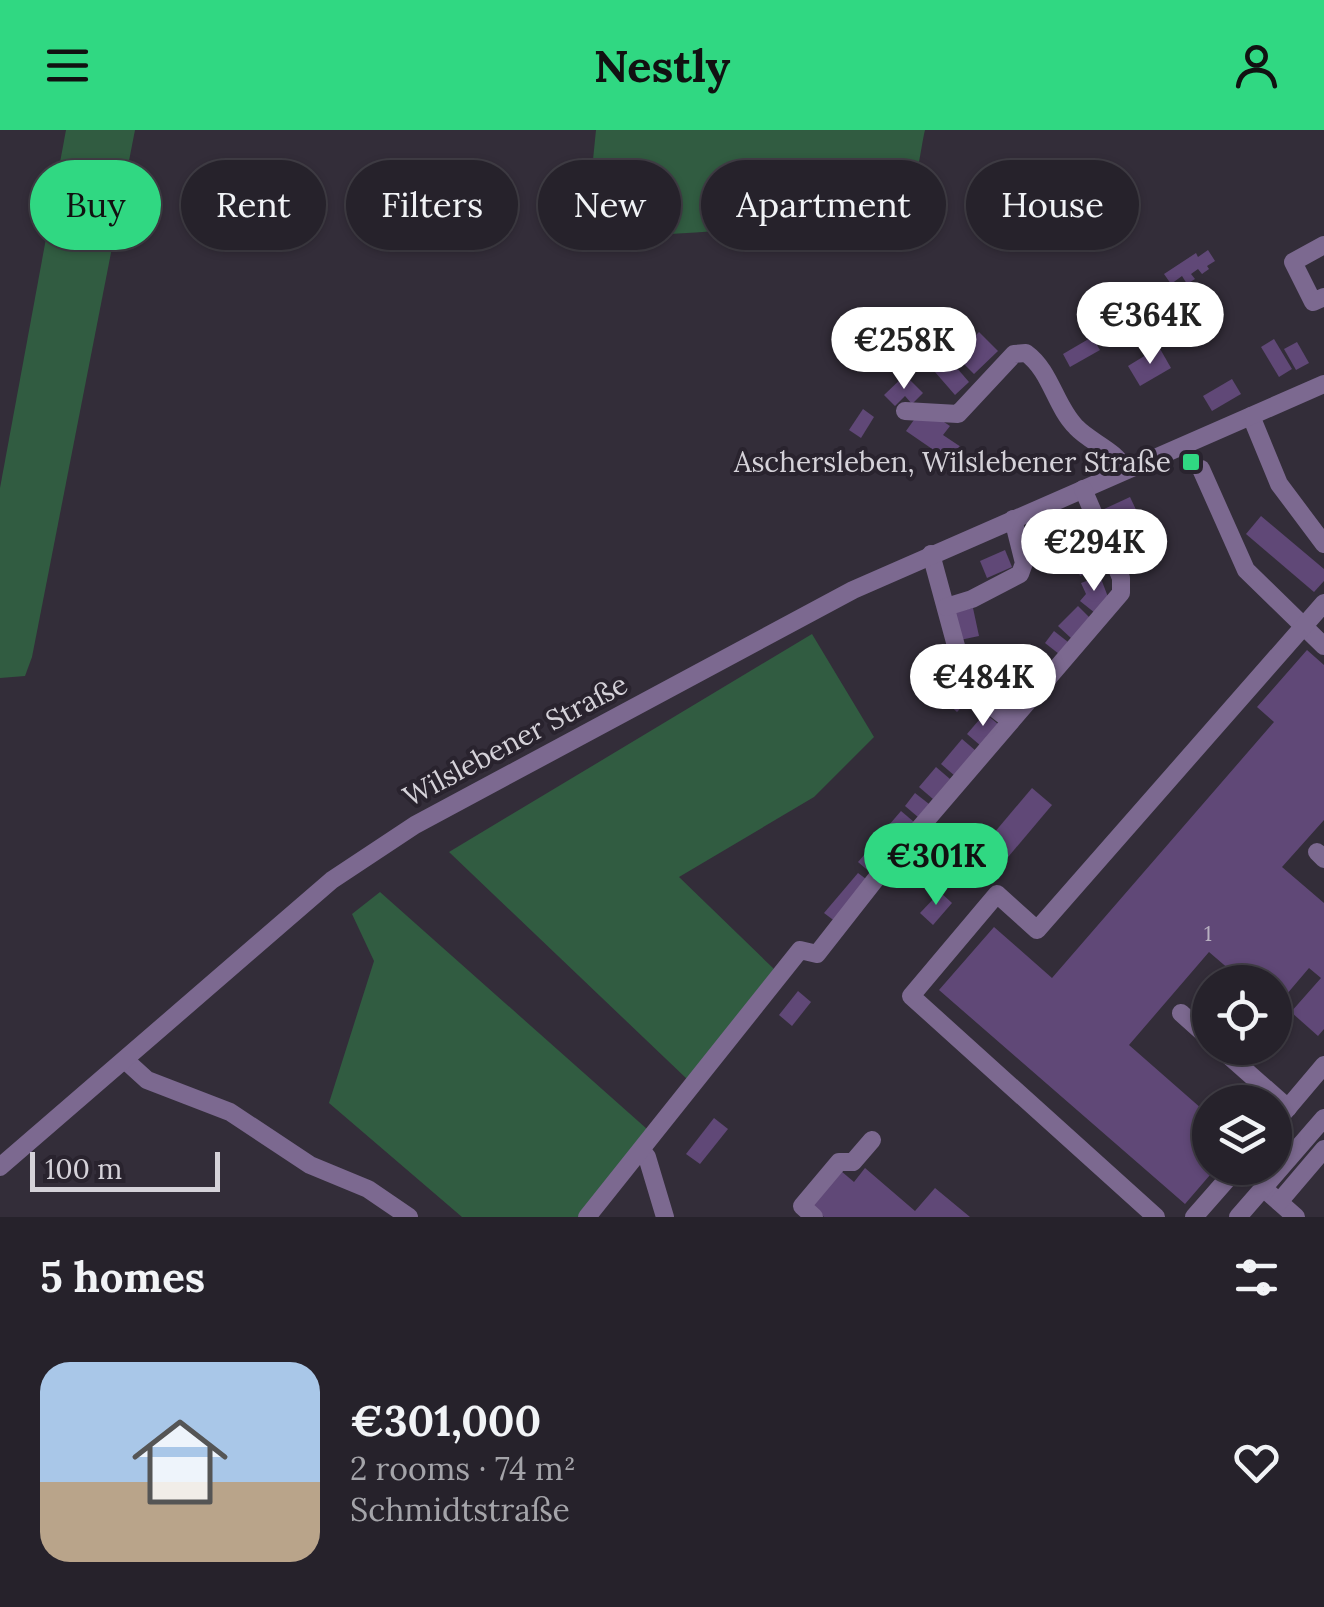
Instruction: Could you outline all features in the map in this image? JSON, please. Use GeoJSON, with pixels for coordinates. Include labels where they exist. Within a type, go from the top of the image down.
{"type":"FeatureCollection","features":[{"type":"Feature","properties":{"kind":"street"},"geometry":{"type":"LineString","coordinates":[[1324,246],[1293,262],[1313,302],[1324,297]]}},
{"type":"Feature","properties":{"kind":"street"},"geometry":{"type":"LineString","coordinates":[[905,411],[958,414],[1014,354],[1026,353],[1042,369],[1074,426],[1113,454],[1125,470]]}},
{"type":"Feature","properties":{"kind":"street","name":"Wilslebener Straße"},"geometry":{"type":"LineString","coordinates":[[0,1167],[322,888],[368,853],[814,610],[925,557],[1324,384]]}},
{"type":"Feature","properties":{"kind":"street"},"geometry":{"type":"LineString","coordinates":[[1251,416],[1279,484],[1324,544]]}},
{"type":"Feature","properties":{"kind":"street"},"geometry":{"type":"LineString","coordinates":[[1201,468],[1246,570],[1324,646]]}},
{"type":"Feature","properties":{"kind":"street"},"geometry":{"type":"LineString","coordinates":[[587,1217],[800,950],[817,954],[1120,593],[1123,586],[1084,488]]}},
{"type":"Feature","properties":{"kind":"street"},"geometry":{"type":"LineString","coordinates":[[946,606],[972,599],[1020,574],[1024,562],[1014,519]]}},
{"type":"Feature","properties":{"kind":"street"},"geometry":{"type":"LineString","coordinates":[[925,557],[946,606],[965,678],[977,696],[1011,721]]}},
{"type":"Feature","properties":{"kind":"street"},"geometry":{"type":"LineString","coordinates":[[1156,1217],[912,996],[997,894],[1037,930],[1324,603]]}},
{"type":"Feature","properties":{"kind":"street"},"geometry":{"type":"LineString","coordinates":[[1181,1013],[1192,1022]]}},
{"type":"Feature","properties":{"kind":"street"},"geometry":{"type":"LineString","coordinates":[[125,1060],[147,1080],[230,1112],[310,1165],[368,1188],[409,1217]]}},
{"type":"Feature","properties":{"kind":"street"},"geometry":{"type":"LineString","coordinates":[[1239,1065],[1262,1085]]}},
{"type":"Feature","properties":{"kind":"street"},"geometry":{"type":"LineString","coordinates":[[1292,1103],[1324,1066]]}},
{"type":"Feature","properties":{"kind":"street"},"geometry":{"type":"LineString","coordinates":[[1238,1217],[1324,1118]]}},
{"type":"Feature","properties":{"kind":"street"},"geometry":{"type":"LineString","coordinates":[[814,1217],[802,1206],[838,1162],[853,1162],[872,1140]]}},
{"type":"Feature","properties":{"kind":"street"},"geometry":{"type":"LineString","coordinates":[[1279,1202],[1324,1149]]}},
{"type":"Feature","properties":{"kind":"street"},"geometry":{"type":"LineString","coordinates":[[642,1151],[665,1217]]}},
{"type":"Feature","properties":{"kind":"street"},"geometry":{"type":"LineString","coordinates":[[1194,1217],[1222,1185]]}},
{"type":"Feature","properties":{"kind":"street"},"geometry":{"type":"LineString","coordinates":[[1263,1188],[1296,1217]]}},
{"type":"Feature","properties":{"kind":"green space"},"geometry":{"type":"Polygon","coordinates":[[[66,130],[135,130],[129,160],[60,160],[66,130]]]}},
{"type":"Feature","properties":{"kind":"green space"},"geometry":{"type":"Polygon","coordinates":[[[596,130],[925,130],[919,160],[701,160],[701,232],[681,233],[681,160],[593,160],[596,130]]]}},
{"type":"Feature","properties":{"kind":"green space"},"geometry":{"type":"Polygon","coordinates":[[[44,250],[112,250],[32,657],[25,676],[0,678],[0,488],[44,250]]]}},
{"type":"Feature","properties":{"kind":"green space"},"geometry":{"type":"Polygon","coordinates":[[[812,634],[874,737],[814,797],[679,877],[774,969],[687,1079],[449,852],[812,634]]]}},
{"type":"Feature","properties":{"kind":"green space"},"geometry":{"type":"Polygon","coordinates":[[[380,892],[647,1129],[578,1217],[462,1217],[329,1103],[374,961],[352,914],[380,892]]]}},
{"type":"Feature","properties":{"kind":"building"},"geometry":{"type":"Polygon","coordinates":[[[1208,250],[1215,261],[1207,266],[1209,269],[1202,274],[1198,269],[1191,274],[1195,279],[1187,284],[1182,276],[1171,284],[1164,274],[1196,253],[1198,257],[1208,250]]]}},
{"type":"Feature","properties":{"kind":"building"},"geometry":{"type":"Polygon","coordinates":[[[979,332],[998,351],[974,374],[962,362],[972,352],[966,345],[979,332]]]}},
{"type":"Feature","properties":{"kind":"building"},"geometry":{"type":"Polygon","coordinates":[[[1092,337],[1100,350],[1070,367],[1063,354],[1092,337]]]}},
{"type":"Feature","properties":{"kind":"building"},"geometry":{"type":"Polygon","coordinates":[[[1274,339],[1292,369],[1279,377],[1261,347],[1274,339]]]}},
{"type":"Feature","properties":{"kind":"building"},"geometry":{"type":"Polygon","coordinates":[[[1297,342],[1309,363],[1296,370],[1284,349],[1297,342]]]}},
{"type":"Feature","properties":{"kind":"building"},"geometry":{"type":"Polygon","coordinates":[[[1159,347],[1171,368],[1140,386],[1128,366],[1159,347]]]}},
{"type":"Feature","properties":{"kind":"building"},"geometry":{"type":"Polygon","coordinates":[[[949,359],[969,382],[955,395],[935,372],[949,359]]]}},
{"type":"Feature","properties":{"kind":"building"},"geometry":{"type":"Polygon","coordinates":[[[905,375],[923,393],[912,404],[905,396],[895,406],[884,395],[905,375]]]}},
{"type":"Feature","properties":{"kind":"building"},"geometry":{"type":"Polygon","coordinates":[[[1232,379],[1241,394],[1212,411],[1203,396],[1232,379]]]}},
{"type":"Feature","properties":{"kind":"building"},"geometry":{"type":"Polygon","coordinates":[[[863,409],[874,417],[861,438],[849,430],[863,409]]]}},
{"type":"Feature","properties":{"kind":"building"},"geometry":{"type":"Polygon","coordinates":[[[929,412],[950,426],[943,435],[964,449],[954,464],[906,431],[916,417],[922,421],[929,412]]]}},
{"type":"Feature","properties":{"kind":"building"},"geometry":{"type":"Polygon","coordinates":[[[1130,497],[1139,516],[1111,529],[1102,510],[1130,497]]]}},
{"type":"Feature","properties":{"kind":"building"},"geometry":{"type":"Polygon","coordinates":[[[1261,516],[1324,569],[1324,581],[1314,592],[1246,534],[1261,516]]]}},
{"type":"Feature","properties":{"kind":"building"},"geometry":{"type":"Polygon","coordinates":[[[1075,520],[1087,548],[1070,555],[1066,543],[1055,548],[1048,531],[1075,520]]]}},
{"type":"Feature","properties":{"kind":"building"},"geometry":{"type":"Polygon","coordinates":[[[1005,550],[1012,567],[987,578],[980,561],[1005,550]]]}},
{"type":"Feature","properties":{"kind":"building"},"geometry":{"type":"Polygon","coordinates":[[[1090,554],[1096,569],[1080,576],[1074,561],[1090,554]]]}},
{"type":"Feature","properties":{"kind":"building"},"geometry":{"type":"Polygon","coordinates":[[[1100,576],[1108,597],[1095,613],[1080,601],[1086,594],[1081,583],[1100,576]]]}},
{"type":"Feature","properties":{"kind":"building"},"geometry":{"type":"Polygon","coordinates":[[[1078,606],[1091,619],[1072,639],[1058,626],[1078,606]]]}},
{"type":"Feature","properties":{"kind":"building"},"geometry":{"type":"Polygon","coordinates":[[[973,608],[979,636],[960,640],[954,612],[973,608]]]}},
{"type":"Feature","properties":{"kind":"building"},"geometry":{"type":"Polygon","coordinates":[[[1054,631],[1068,642],[1059,654],[1045,643],[1054,631]]]}},
{"type":"Feature","properties":{"kind":"building"},"geometry":{"type":"Polygon","coordinates":[[[980,644],[985,662],[996,673],[983,688],[968,674],[962,649],[980,644]]]}},
{"type":"Feature","properties":{"kind":"building"},"geometry":{"type":"Polygon","coordinates":[[[1039,648],[1052,661],[1034,681],[1020,668],[1039,648]]]}},
{"type":"Feature","properties":{"kind":"building"},"geometry":{"type":"Polygon","coordinates":[[[1307,650],[1324,665],[1324,820],[1282,867],[1324,903],[1324,1029],[1318,1036],[1292,1013],[1321,978],[1309,968],[1292,988],[1292,965],[1224,965],[1209,952],[1198,965],[1192,965],[1192,972],[1129,1045],[1192,1100],[1192,1185],[1201,1185],[1185,1204],[939,990],[994,927],[1052,978],[1274,722],[1257,707],[1307,650]]]}},
{"type":"Feature","properties":{"kind":"building"},"geometry":{"type":"Polygon","coordinates":[[[1018,673],[1033,686],[1012,711],[997,698],[1018,673]]]}},
{"type":"Feature","properties":{"kind":"building"},"geometry":{"type":"Polygon","coordinates":[[[956,688],[969,699],[957,712],[945,701],[956,688]]]}},
{"type":"Feature","properties":{"kind":"building"},"geometry":{"type":"Polygon","coordinates":[[[985,713],[999,725],[981,746],[967,734],[985,713]]]}},
{"type":"Feature","properties":{"kind":"building"},"geometry":{"type":"Polygon","coordinates":[[[962,739],[976,751],[955,776],[941,764],[962,739]]]}},
{"type":"Feature","properties":{"kind":"building"},"geometry":{"type":"Polygon","coordinates":[[[936,767],[950,779],[933,799],[919,787],[936,767]]]}},
{"type":"Feature","properties":{"kind":"building"},"geometry":{"type":"Polygon","coordinates":[[[1032,788],[1052,805],[998,869],[978,852],[1032,788]]]}},
{"type":"Feature","properties":{"kind":"building"},"geometry":{"type":"Polygon","coordinates":[[[915,793],[929,804],[918,817],[905,806],[915,793]]]}},
{"type":"Feature","properties":{"kind":"building"},"geometry":{"type":"Polygon","coordinates":[[[901,811],[914,822],[897,843],[883,832],[901,811]]]}},
{"type":"Feature","properties":{"kind":"building"},"geometry":{"type":"Polygon","coordinates":[[[879,838],[892,849],[872,874],[858,862],[879,838]]]}},
{"type":"Feature","properties":{"kind":"building"},"geometry":{"type":"Polygon","coordinates":[[[858,873],[870,882],[836,922],[824,913],[858,873]]]}},
{"type":"Feature","properties":{"kind":"building"},"geometry":{"type":"Polygon","coordinates":[[[940,892],[952,903],[933,925],[920,913],[940,892]]]}},
{"type":"Feature","properties":{"kind":"building"},"geometry":{"type":"Polygon","coordinates":[[[798,991],[811,1002],[792,1026],[779,1015],[798,991]]]}},
{"type":"Feature","properties":{"kind":"building"},"geometry":{"type":"Polygon","coordinates":[[[714,1118],[728,1129],[700,1164],[686,1154],[714,1118]]]}},
{"type":"Feature","properties":{"kind":"building"},"geometry":{"type":"Polygon","coordinates":[[[865,1168],[915,1211],[935,1188],[970,1217],[824,1217],[811,1206],[841,1171],[854,1182],[865,1168]]]}},
{"type":"Feature","properties":{"kind":"place","name":"Aschersleben, Wilslebener Straße"},"geometry":{"type":"Point","coordinates":[1191,462]}}]}
